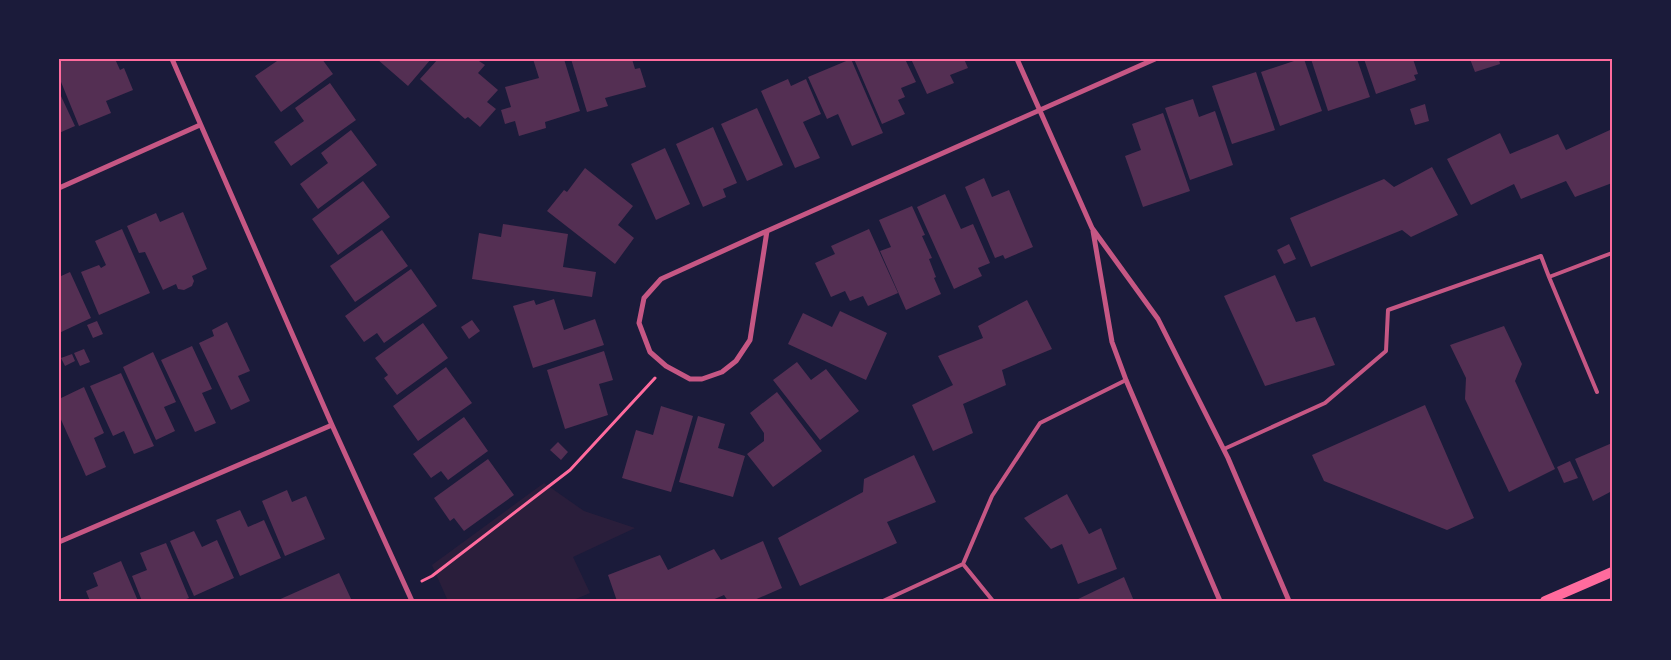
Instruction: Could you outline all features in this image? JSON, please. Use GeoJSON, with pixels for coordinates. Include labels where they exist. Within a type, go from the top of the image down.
{"type":"FeatureCollection","features":[{"type":"Feature","properties":{"kind":"main road"},"geometry":{"type":"LineString","coordinates":[[1545,601],[1612,572]]}},
{"type":"Feature","properties":{"kind":"street"},"geometry":{"type":"LineString","coordinates":[[172,59],[332,425],[412,601]]}},
{"type":"Feature","properties":{"kind":"street"},"geometry":{"type":"LineString","coordinates":[[1017,59],[1092,228],[1158,319],[1224,449],[1289,601]]}},
{"type":"Feature","properties":{"kind":"street"},"geometry":{"type":"LineString","coordinates":[[767,231],[750,340],[736,361],[722,372],[702,379],[690,379],[666,366],[650,352],[639,323],[644,298],[661,279],[767,231],[1155,59]]}},
{"type":"Feature","properties":{"kind":"street"},"geometry":{"type":"LineString","coordinates":[[59,188],[200,125]]}},
{"type":"Feature","properties":{"kind":"street"},"geometry":{"type":"LineString","coordinates":[[1092,228],[1112,342],[1126,380],[1220,601]]}},
{"type":"Feature","properties":{"kind":"street"},"geometry":{"type":"LineString","coordinates":[[59,542],[332,425]]}},
{"type":"Feature","properties":{"kind":"lane"},"geometry":{"type":"LineString","coordinates":[[1549,277],[1612,253]]}},
{"type":"Feature","properties":{"kind":"lane"},"geometry":{"type":"LineString","coordinates":[[1224,449],[1325,403],[1386,351],[1388,310],[1541,256],[1597,392]]}},
{"type":"Feature","properties":{"kind":"lane"},"geometry":{"type":"LineString","coordinates":[[883,601],[963,564],[992,496],[1040,423],[1126,380]]}},
{"type":"Feature","properties":{"kind":"lane"},"geometry":{"type":"LineString","coordinates":[[963,564],[993,601]]}},
{"type":"Feature","properties":{"kind":"path"},"geometry":{"type":"LineString","coordinates":[[406,589],[432,576],[570,470],[666,366]]}},
{"type":"Feature","properties":{"kind":"shaded area"},"geometry":{"type":"Polygon","coordinates":[[[544,483],[584,511],[635,528],[573,557],[590,593],[571,601],[448,601],[432,565],[544,483]]]}},
{"type":"Feature","properties":{"kind":"building"},"geometry":{"type":"Polygon","coordinates":[[[66,59],[115,59],[120,70],[124,68],[133,90],[106,101],[111,113],[79,126],[59,77],[59,62],[66,59]]]}},
{"type":"Feature","properties":{"kind":"building"},"geometry":{"type":"Polygon","coordinates":[[[280,59],[322,59],[333,74],[281,112],[255,76],[280,59]]]}},
{"type":"Feature","properties":{"kind":"building"},"geometry":{"type":"Polygon","coordinates":[[[377,59],[431,59],[408,86],[377,59]]]}},
{"type":"Feature","properties":{"kind":"building"},"geometry":{"type":"Polygon","coordinates":[[[438,59],[481,59],[479,61],[485,65],[478,73],[498,90],[487,102],[496,109],[480,127],[468,117],[465,119],[420,79],[438,59]]]}},
{"type":"Feature","properties":{"kind":"building"},"geometry":{"type":"Polygon","coordinates":[[[533,59],[564,59],[580,111],[545,122],[546,128],[519,136],[515,121],[505,124],[501,110],[511,107],[505,87],[539,78],[533,59]]]}},
{"type":"Feature","properties":{"kind":"building"},"geometry":{"type":"Polygon","coordinates":[[[571,59],[632,59],[635,69],[640,68],[646,87],[605,98],[608,106],[587,112],[571,59]]]}},
{"type":"Feature","properties":{"kind":"building"},"geometry":{"type":"Polygon","coordinates":[[[851,59],[883,133],[852,146],[838,114],[827,119],[808,77],[851,59]]]}},
{"type":"Feature","properties":{"kind":"building"},"geometry":{"type":"Polygon","coordinates":[[[854,59],[905,59],[916,82],[901,88],[905,97],[898,100],[905,114],[882,124],[854,59]]]}},
{"type":"Feature","properties":{"kind":"building"},"geometry":{"type":"Polygon","coordinates":[[[911,59],[964,59],[968,68],[950,75],[954,83],[927,94],[911,59]]]}},
{"type":"Feature","properties":{"kind":"building"},"geometry":{"type":"Polygon","coordinates":[[[1304,59],[1322,111],[1280,126],[1261,72],[1304,59]]]}},
{"type":"Feature","properties":{"kind":"building"},"geometry":{"type":"Polygon","coordinates":[[[1311,59],[1357,59],[1370,97],[1328,111],[1311,59]]]}},
{"type":"Feature","properties":{"kind":"building"},"geometry":{"type":"Polygon","coordinates":[[[1364,59],[1413,59],[1418,74],[1414,75],[1416,80],[1376,94],[1364,59]]]}},
{"type":"Feature","properties":{"kind":"building"},"geometry":{"type":"Polygon","coordinates":[[[1470,59],[1499,59],[1500,64],[1475,72],[1470,59]]]}},
{"type":"Feature","properties":{"kind":"building"},"geometry":{"type":"Polygon","coordinates":[[[1256,72],[1275,130],[1232,144],[1212,86],[1256,72]]]}},
{"type":"Feature","properties":{"kind":"building"},"geometry":{"type":"Polygon","coordinates":[[[788,79],[791,86],[806,79],[821,114],[803,122],[820,158],[795,168],[761,91],[788,79]]]}},
{"type":"Feature","properties":{"kind":"building"},"geometry":{"type":"Polygon","coordinates":[[[330,83],[356,120],[291,166],[274,142],[304,121],[295,108],[330,83]]]}},
{"type":"Feature","properties":{"kind":"building"},"geometry":{"type":"Polygon","coordinates":[[[59,95],[75,126],[59,133],[59,95]]]}},
{"type":"Feature","properties":{"kind":"building"},"geometry":{"type":"Polygon","coordinates":[[[1193,99],[1199,117],[1215,111],[1233,165],[1190,180],[1165,108],[1193,99]]]}},
{"type":"Feature","properties":{"kind":"building"},"geometry":{"type":"Polygon","coordinates":[[[1425,104],[1429,121],[1415,125],[1410,109],[1425,104]]]}},
{"type":"Feature","properties":{"kind":"building"},"geometry":{"type":"Polygon","coordinates":[[[757,108],[783,165],[747,181],[721,124],[757,108]]]}},
{"type":"Feature","properties":{"kind":"building"},"geometry":{"type":"Polygon","coordinates":[[[1163,113],[1190,191],[1143,207],[1125,156],[1141,150],[1132,124],[1163,113]]]}},
{"type":"Feature","properties":{"kind":"building"},"geometry":{"type":"Polygon","coordinates":[[[713,127],[737,183],[723,189],[726,197],[703,207],[676,144],[713,127]]]}},
{"type":"Feature","properties":{"kind":"building"},"geometry":{"type":"Polygon","coordinates":[[[351,130],[377,165],[318,209],[300,184],[328,163],[321,153],[351,130]]]}},
{"type":"Feature","properties":{"kind":"building"},"geometry":{"type":"Polygon","coordinates":[[[1610,130],[1612,136],[1612,183],[1575,197],[1566,181],[1521,199],[1514,184],[1471,205],[1447,159],[1500,133],[1510,154],[1558,134],[1566,150],[1610,130]]]}},
{"type":"Feature","properties":{"kind":"building"},"geometry":{"type":"Polygon","coordinates":[[[665,148],[690,204],[656,220],[631,164],[665,148]]]}},
{"type":"Feature","properties":{"kind":"building"},"geometry":{"type":"Polygon","coordinates":[[[1432,167],[1458,215],[1411,237],[1402,230],[1311,267],[1290,218],[1384,179],[1394,187],[1432,167]]]}},
{"type":"Feature","properties":{"kind":"building"},"geometry":{"type":"Polygon","coordinates":[[[585,168],[633,206],[618,225],[634,238],[615,264],[547,211],[564,190],[567,192],[585,168]]]}},
{"type":"Feature","properties":{"kind":"building"},"geometry":{"type":"Polygon","coordinates":[[[984,178],[992,197],[1009,190],[1033,247],[1005,259],[1003,255],[995,258],[965,187],[984,178]]]}},
{"type":"Feature","properties":{"kind":"building"},"geometry":{"type":"Polygon","coordinates":[[[363,181],[390,217],[338,255],[312,219],[363,181]]]}},
{"type":"Feature","properties":{"kind":"building"},"geometry":{"type":"Polygon","coordinates":[[[945,194],[961,229],[973,224],[990,263],[978,268],[982,276],[954,289],[917,207],[945,194]]]}},
{"type":"Feature","properties":{"kind":"building"},"geometry":{"type":"Polygon","coordinates":[[[912,206],[925,235],[922,236],[932,258],[929,259],[941,294],[906,310],[880,251],[891,247],[879,220],[912,206]]]}},
{"type":"Feature","properties":{"kind":"building"},"geometry":{"type":"Polygon","coordinates":[[[183,212],[207,269],[192,276],[194,281],[192,286],[184,290],[178,289],[176,284],[163,290],[145,252],[139,253],[127,226],[156,213],[160,222],[183,212]]]}},
{"type":"Feature","properties":{"kind":"building"},"geometry":{"type":"Polygon","coordinates":[[[503,224],[568,234],[563,267],[596,272],[592,297],[472,279],[479,233],[501,237],[503,224]]]}},
{"type":"Feature","properties":{"kind":"building"},"geometry":{"type":"Polygon","coordinates":[[[122,229],[150,293],[99,315],[81,272],[99,265],[101,268],[106,265],[95,241],[122,229]]]}},
{"type":"Feature","properties":{"kind":"building"},"geometry":{"type":"Polygon","coordinates":[[[869,229],[898,293],[868,306],[863,296],[850,301],[845,291],[831,297],[815,263],[835,254],[831,246],[869,229]]]}},
{"type":"Feature","properties":{"kind":"building"},"geometry":{"type":"Polygon","coordinates":[[[382,230],[408,266],[355,302],[330,266],[382,230]]]}},
{"type":"Feature","properties":{"kind":"building"},"geometry":{"type":"Polygon","coordinates":[[[1289,244],[1296,259],[1284,264],[1277,250],[1289,244]]]}},
{"type":"Feature","properties":{"kind":"building"},"geometry":{"type":"Polygon","coordinates":[[[411,269],[437,306],[384,343],[377,333],[364,342],[345,316],[411,269]]]}},
{"type":"Feature","properties":{"kind":"building"},"geometry":{"type":"Polygon","coordinates":[[[70,272],[91,318],[59,333],[59,277],[70,272]]]}},
{"type":"Feature","properties":{"kind":"building"},"geometry":{"type":"Polygon","coordinates":[[[1275,275],[1296,322],[1315,317],[1335,365],[1265,386],[1224,296],[1275,275]]]}},
{"type":"Feature","properties":{"kind":"building"},"geometry":{"type":"Polygon","coordinates":[[[554,299],[564,330],[595,319],[604,345],[533,368],[513,306],[534,300],[536,305],[554,299]]]}},
{"type":"Feature","properties":{"kind":"building"},"geometry":{"type":"Polygon","coordinates":[[[1027,300],[1052,349],[1002,370],[1006,385],[963,404],[973,433],[933,451],[912,405],[953,385],[938,356],[983,338],[978,326],[1027,300]]]}},
{"type":"Feature","properties":{"kind":"building"},"geometry":{"type":"Polygon","coordinates":[[[840,311],[887,333],[866,380],[788,344],[803,313],[832,327],[840,311]]]}},
{"type":"Feature","properties":{"kind":"building"},"geometry":{"type":"Polygon","coordinates":[[[472,320],[480,331],[469,339],[461,327],[472,320]]]}},
{"type":"Feature","properties":{"kind":"building"},"geometry":{"type":"Polygon","coordinates":[[[97,321],[103,334],[93,338],[87,325],[97,321]]]}},
{"type":"Feature","properties":{"kind":"building"},"geometry":{"type":"Polygon","coordinates":[[[227,322],[250,371],[238,376],[250,401],[231,410],[199,343],[214,336],[212,330],[227,322]]]}},
{"type":"Feature","properties":{"kind":"building"},"geometry":{"type":"Polygon","coordinates":[[[423,323],[448,358],[397,395],[384,378],[388,375],[375,358],[423,323]]]}},
{"type":"Feature","properties":{"kind":"building"},"geometry":{"type":"Polygon","coordinates":[[[1504,326],[1522,364],[1515,381],[1555,469],[1509,492],[1465,399],[1466,378],[1450,345],[1504,326]]]}},
{"type":"Feature","properties":{"kind":"building"},"geometry":{"type":"Polygon","coordinates":[[[192,346],[212,389],[202,393],[216,423],[195,432],[161,360],[192,346]]]}},
{"type":"Feature","properties":{"kind":"building"},"geometry":{"type":"Polygon","coordinates":[[[84,349],[90,362],[80,366],[74,353],[84,349]]]}},
{"type":"Feature","properties":{"kind":"building"},"geometry":{"type":"Polygon","coordinates":[[[604,351],[613,380],[599,384],[608,415],[565,429],[547,370],[604,351]]]}},
{"type":"Feature","properties":{"kind":"building"},"geometry":{"type":"Polygon","coordinates":[[[153,352],[176,402],[164,407],[175,431],[156,440],[123,367],[153,352]]]}},
{"type":"Feature","properties":{"kind":"building"},"geometry":{"type":"Polygon","coordinates":[[[72,354],[75,361],[65,366],[61,358],[72,354]]]}},
{"type":"Feature","properties":{"kind":"building"},"geometry":{"type":"Polygon","coordinates":[[[797,362],[811,380],[826,369],[859,411],[820,440],[773,380],[797,362]]]}},
{"type":"Feature","properties":{"kind":"building"},"geometry":{"type":"Polygon","coordinates":[[[446,367],[472,403],[418,441],[393,406],[446,367]]]}},
{"type":"Feature","properties":{"kind":"building"},"geometry":{"type":"Polygon","coordinates":[[[121,373],[154,446],[134,454],[124,431],[113,436],[90,386],[121,373]]]}},
{"type":"Feature","properties":{"kind":"building"},"geometry":{"type":"Polygon","coordinates":[[[84,387],[104,433],[94,438],[106,467],[86,476],[59,415],[59,399],[84,387]]]}},
{"type":"Feature","properties":{"kind":"building"},"geometry":{"type":"Polygon","coordinates":[[[777,392],[822,451],[773,487],[747,454],[764,441],[764,433],[750,413],[777,392]]]}},
{"type":"Feature","properties":{"kind":"building"},"geometry":{"type":"Polygon","coordinates":[[[1425,405],[1474,518],[1447,530],[1324,481],[1312,455],[1425,405]]]}},
{"type":"Feature","properties":{"kind":"building"},"geometry":{"type":"Polygon","coordinates":[[[661,406],[693,416],[671,492],[622,478],[636,430],[653,435],[661,406]]]}},
{"type":"Feature","properties":{"kind":"building"},"geometry":{"type":"Polygon","coordinates":[[[698,416],[725,424],[718,448],[745,456],[733,497],[679,482],[698,416]]]}},
{"type":"Feature","properties":{"kind":"building"},"geometry":{"type":"Polygon","coordinates":[[[464,417],[488,451],[448,480],[441,471],[431,478],[413,454],[464,417]]]}},
{"type":"Feature","properties":{"kind":"building"},"geometry":{"type":"Polygon","coordinates":[[[558,442],[568,452],[561,460],[550,450],[558,442]]]}},
{"type":"Feature","properties":{"kind":"building"},"geometry":{"type":"Polygon","coordinates":[[[1612,443],[1612,491],[1593,501],[1575,459],[1612,443]]]}},
{"type":"Feature","properties":{"kind":"building"},"geometry":{"type":"Polygon","coordinates":[[[914,455],[936,502],[887,522],[897,543],[800,586],[778,538],[863,492],[864,479],[914,455]]]}},
{"type":"Feature","properties":{"kind":"building"},"geometry":{"type":"Polygon","coordinates":[[[488,459],[514,495],[464,531],[454,518],[450,521],[434,498],[488,459]]]}},
{"type":"Feature","properties":{"kind":"building"},"geometry":{"type":"Polygon","coordinates":[[[1570,461],[1578,478],[1564,483],[1557,467],[1570,461]]]}},
{"type":"Feature","properties":{"kind":"building"},"geometry":{"type":"Polygon","coordinates":[[[287,490],[292,502],[306,496],[325,539],[285,556],[262,501],[287,490]]]}},
{"type":"Feature","properties":{"kind":"building"},"geometry":{"type":"Polygon","coordinates":[[[1067,494],[1089,534],[1101,528],[1117,569],[1078,584],[1062,544],[1051,549],[1024,518],[1067,494]]]}},
{"type":"Feature","properties":{"kind":"building"},"geometry":{"type":"Polygon","coordinates":[[[240,510],[248,527],[264,520],[281,558],[240,576],[216,520],[240,510]]]}},
{"type":"Feature","properties":{"kind":"building"},"geometry":{"type":"Polygon","coordinates":[[[194,531],[202,547],[217,540],[234,578],[194,596],[170,541],[194,531]]]}},
{"type":"Feature","properties":{"kind":"building"},"geometry":{"type":"Polygon","coordinates":[[[763,541],[782,588],[752,601],[728,601],[724,595],[710,601],[617,601],[608,575],[660,555],[668,570],[714,549],[721,560],[763,541]]]}},
{"type":"Feature","properties":{"kind":"building"},"geometry":{"type":"Polygon","coordinates":[[[166,543],[189,598],[181,601],[142,601],[132,576],[147,570],[140,553],[166,543]]]}},
{"type":"Feature","properties":{"kind":"building"},"geometry":{"type":"Polygon","coordinates":[[[121,561],[138,601],[90,601],[86,591],[98,586],[93,573],[121,561]]]}},
{"type":"Feature","properties":{"kind":"building"},"geometry":{"type":"Polygon","coordinates":[[[339,573],[352,601],[276,601],[339,573]]]}},
{"type":"Feature","properties":{"kind":"building"},"geometry":{"type":"Polygon","coordinates":[[[1124,577],[1134,601],[1074,601],[1124,577]]]}}]}
